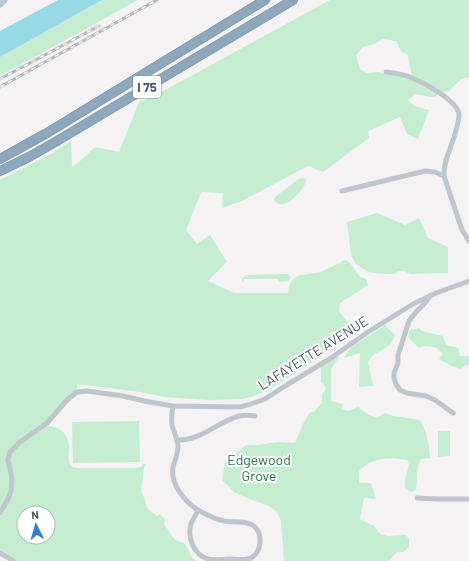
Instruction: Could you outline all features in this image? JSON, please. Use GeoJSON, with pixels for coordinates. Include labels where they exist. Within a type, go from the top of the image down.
{"type":"FeatureCollection","features":[{"type":"Feature","properties":{"kind":"highway","name":"I 75"},"geometry":{"type":"LineString","coordinates":[[0,158],[47,133],[266,0]]}},
{"type":"Feature","properties":{"kind":"highway","name":"I 75"},"geometry":{"type":"LineString","coordinates":[[0,171],[57,141],[293,0]]}},
{"type":"Feature","properties":{"kind":"main road"},"geometry":{"type":"LineString","coordinates":[[0,4],[4,0]]}},
{"type":"Feature","properties":{"kind":"street"},"geometry":{"type":"LineString","coordinates":[[386,72],[411,77],[447,97],[456,106],[459,112],[456,133],[443,170],[462,230],[469,240]]}},
{"type":"Feature","properties":{"kind":"street"},"geometry":{"type":"LineString","coordinates":[[342,191],[425,171],[435,172],[444,176]]}},
{"type":"Feature","properties":{"kind":"street","name":"LAFAYETTE AVENUE"},"geometry":{"type":"LineString","coordinates":[[0,514],[11,491],[12,479],[8,460],[10,452],[20,442],[47,423],[67,400],[77,392],[87,391],[123,396],[173,406],[240,407],[251,404],[266,399],[332,358],[368,332],[413,304],[469,281]]}},
{"type":"Feature","properties":{"kind":"street"},"geometry":{"type":"LineString","coordinates":[[430,296],[416,312],[410,322],[398,355],[398,364],[394,373],[394,378],[400,390],[407,393],[426,396],[435,400],[453,413]]}},
{"type":"Feature","properties":{"kind":"street"},"geometry":{"type":"LineString","coordinates":[[173,406],[172,423],[177,440],[178,451],[173,469],[173,475],[178,488],[186,500],[198,510],[217,519],[252,525],[258,532],[260,539],[255,555],[246,559],[218,560],[211,560],[200,555],[194,547],[190,536],[191,524],[198,510]]}},
{"type":"Feature","properties":{"kind":"street"},"geometry":{"type":"LineString","coordinates":[[177,440],[194,438],[237,417],[248,415],[255,416]]}},
{"type":"Feature","properties":{"kind":"street"},"geometry":{"type":"LineString","coordinates":[[417,498],[469,499]]}},
{"type":"Feature","properties":{"kind":"street"},"geometry":{"type":"LineString","coordinates":[[0,553],[13,561]]}},
{"type":"Feature","properties":{"kind":"green space"},"geometry":{"type":"Polygon","coordinates":[[[102,0],[138,0],[0,76],[0,57],[102,0]]]}},
{"type":"Feature","properties":{"kind":"green space"},"geometry":{"type":"Polygon","coordinates":[[[330,0],[469,0],[469,77],[461,79],[449,91],[443,92],[412,77],[408,55],[401,51],[396,41],[383,39],[374,44],[363,47],[356,55],[360,69],[367,73],[378,72],[408,78],[437,94],[437,96],[432,97],[415,94],[408,100],[415,106],[429,110],[418,139],[407,134],[400,117],[368,131],[369,138],[323,172],[308,166],[242,201],[222,208],[223,193],[201,192],[186,230],[197,244],[210,235],[227,262],[208,281],[234,293],[288,293],[292,280],[296,277],[323,271],[341,263],[341,261],[346,260],[360,277],[366,279],[368,285],[340,303],[339,311],[345,319],[360,331],[269,390],[241,399],[209,400],[165,397],[140,392],[77,384],[77,392],[47,423],[10,452],[12,485],[0,513],[0,180],[51,154],[71,141],[72,167],[95,147],[119,152],[139,102],[156,95],[330,0]]]}},
{"type":"Feature","properties":{"kind":"green space"},"geometry":{"type":"Polygon","coordinates":[[[299,179],[306,179],[306,182],[301,191],[292,200],[287,203],[278,204],[274,200],[275,197],[299,179]]]}},
{"type":"Feature","properties":{"kind":"green space"},"geometry":{"type":"Polygon","coordinates":[[[377,213],[405,225],[419,218],[428,238],[448,247],[448,273],[410,274],[404,271],[399,271],[394,274],[381,274],[369,272],[356,264],[351,255],[347,222],[377,213]]]}},
{"type":"Feature","properties":{"kind":"green space"},"geometry":{"type":"Polygon","coordinates":[[[288,274],[291,277],[288,281],[279,282],[278,279],[244,279],[244,283],[242,280],[246,275],[288,274]]]}},
{"type":"Feature","properties":{"kind":"green space"},"geometry":{"type":"Polygon","coordinates":[[[385,325],[395,335],[390,345],[372,356],[368,362],[373,386],[359,387],[360,353],[344,358],[350,348],[385,325]]]}},
{"type":"Feature","properties":{"kind":"green space"},"geometry":{"type":"Polygon","coordinates":[[[419,328],[422,331],[443,336],[446,345],[458,348],[460,356],[469,356],[469,364],[460,369],[439,359],[443,353],[435,347],[425,346],[419,348],[408,337],[410,330],[419,328]]]}},
{"type":"Feature","properties":{"kind":"green space","name":"Edgewood Grove"},"geometry":{"type":"Polygon","coordinates":[[[335,356],[339,357],[331,369],[331,401],[343,404],[341,409],[349,411],[358,407],[367,414],[377,418],[385,413],[393,416],[420,420],[427,438],[430,458],[421,459],[418,465],[416,490],[411,492],[405,488],[409,464],[407,460],[393,458],[378,460],[369,463],[359,471],[359,483],[371,483],[376,499],[364,498],[360,519],[374,526],[380,534],[388,536],[406,535],[409,539],[409,547],[403,552],[397,552],[389,561],[284,561],[281,521],[277,512],[267,505],[234,492],[222,480],[225,463],[246,445],[277,442],[295,443],[310,412],[314,412],[322,403],[322,394],[326,389],[321,382],[321,366],[335,356]]]}},
{"type":"Feature","properties":{"kind":"green space"},"geometry":{"type":"Polygon","coordinates":[[[139,421],[140,462],[73,463],[72,422],[139,421]]]}},
{"type":"Feature","properties":{"kind":"green space"},"geometry":{"type":"Polygon","coordinates":[[[46,426],[51,426],[62,431],[68,440],[69,459],[72,467],[136,468],[141,467],[144,463],[146,465],[144,467],[141,491],[146,506],[157,516],[160,514],[165,519],[164,524],[175,540],[184,543],[192,558],[197,561],[17,561],[0,550],[0,517],[10,497],[11,456],[17,447],[46,426]]]}},
{"type":"Feature","properties":{"kind":"green space"},"geometry":{"type":"Polygon","coordinates":[[[438,431],[450,431],[450,456],[438,457],[438,431]]]}},
{"type":"Feature","properties":{"kind":"water"},"geometry":{"type":"Polygon","coordinates":[[[58,0],[102,0],[0,57],[0,31],[58,0]]]}},
{"type":"Feature","properties":{"kind":"railway"},"geometry":{"type":"LineString","coordinates":[[0,87],[157,0]]}},
{"type":"Feature","properties":{"kind":"railway"},"geometry":{"type":"LineString","coordinates":[[0,79],[99,26]]}}]}
